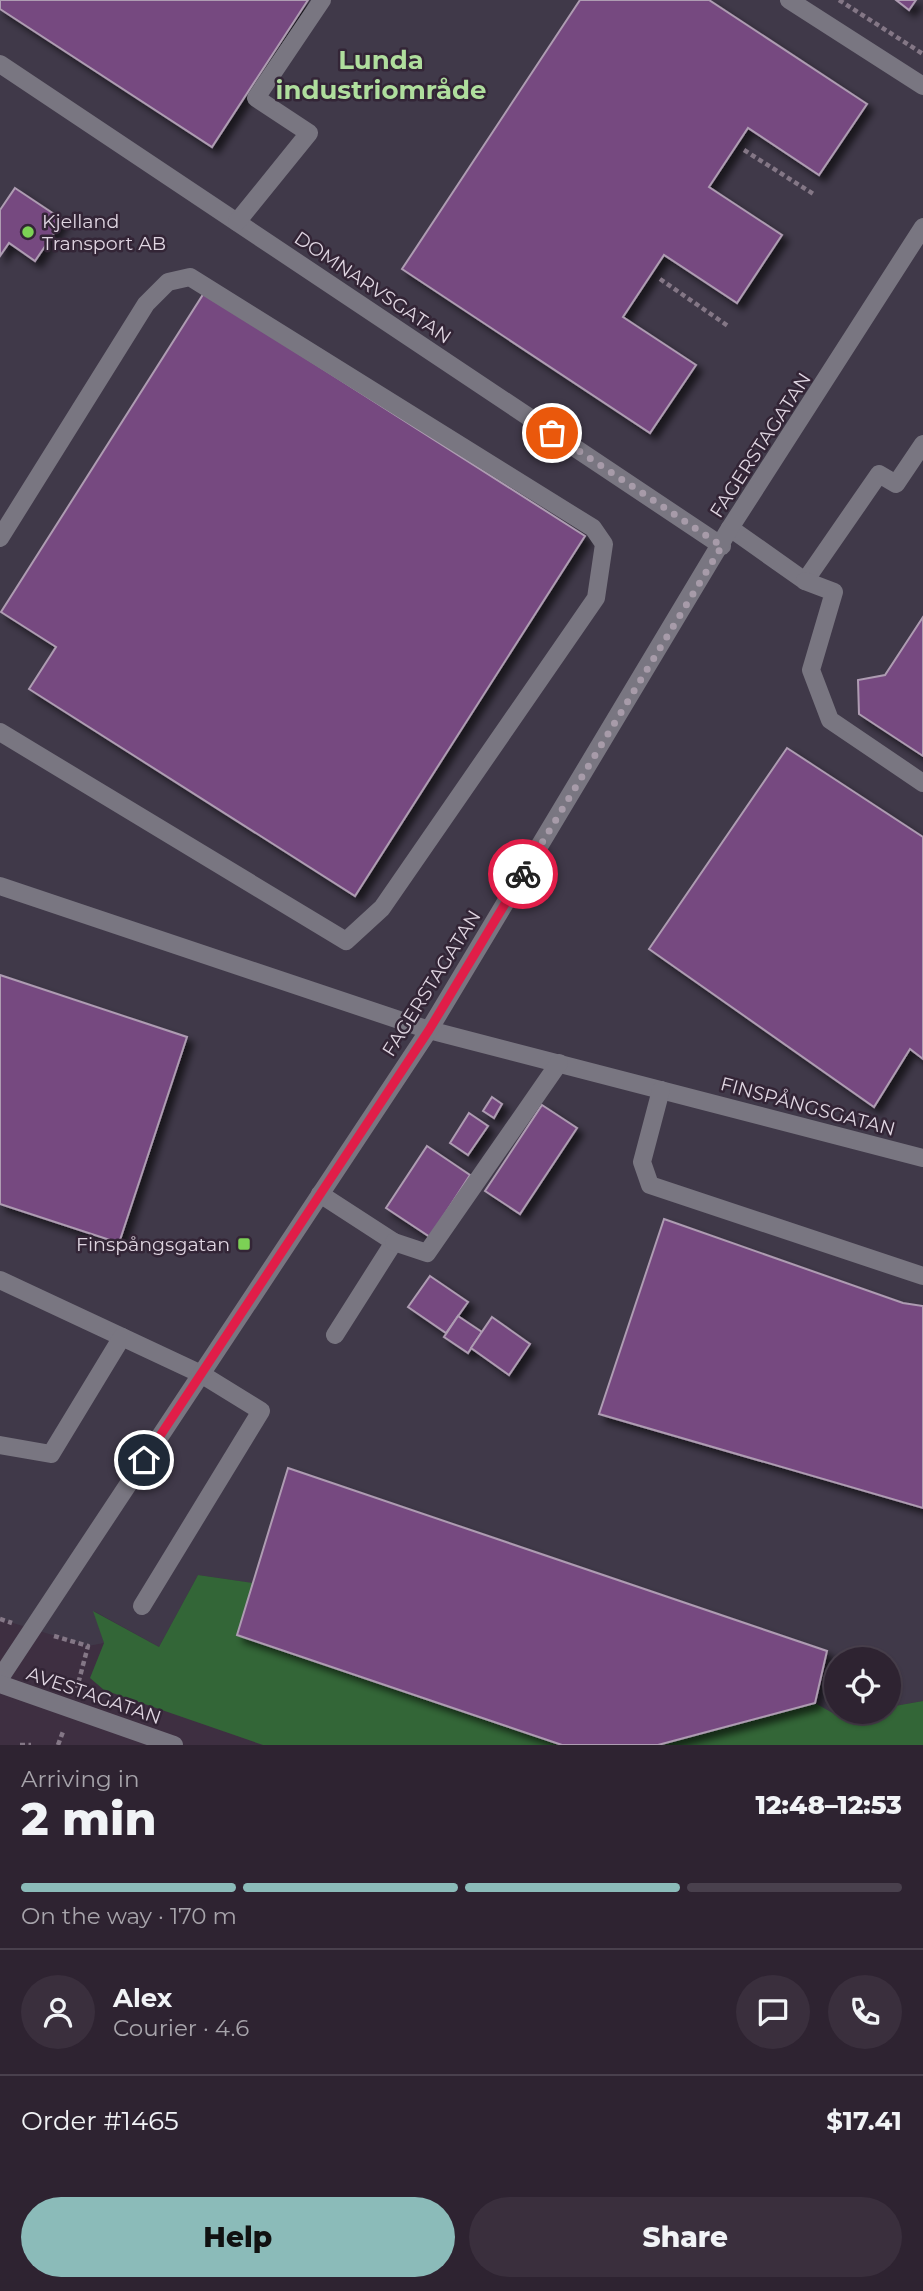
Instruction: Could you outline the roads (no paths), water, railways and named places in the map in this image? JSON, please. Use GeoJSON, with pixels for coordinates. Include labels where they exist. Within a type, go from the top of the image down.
{"type":"FeatureCollection","features":[{"type":"Feature","properties":{"kind":"street"},"geometry":{"type":"LineString","coordinates":[[237,222],[309,134],[256,98],[322,0]]}},
{"type":"Feature","properties":{"kind":"street"},"geometry":{"type":"LineString","coordinates":[[789,0],[923,86]]}},
{"type":"Feature","properties":{"kind":"street","name":"DOMNARVSGATAN"},"geometry":{"type":"LineString","coordinates":[[0,64],[722,546]]}},
{"type":"Feature","properties":{"kind":"street","name":"FAGERSTAGATAN"},"geometry":{"type":"LineString","coordinates":[[0,1678],[429,1030],[722,546],[730,528],[923,227]]}},
{"type":"Feature","properties":{"kind":"street"},"geometry":{"type":"LineString","coordinates":[[0,538],[146,304],[168,282],[190,277],[593,528],[604,544],[596,598],[382,908],[346,941],[0,732]]}},
{"type":"Feature","properties":{"kind":"street"},"geometry":{"type":"LineString","coordinates":[[805,581],[879,474],[896,484],[923,444]]}},
{"type":"Feature","properties":{"kind":"street"},"geometry":{"type":"LineString","coordinates":[[730,528],[805,581],[834,592],[811,670],[830,720],[923,783]]}},
{"type":"Feature","properties":{"kind":"street","name":"FINSPÅNGSGATAN"},"geometry":{"type":"LineString","coordinates":[[0,886],[429,1030],[923,1158]]}},
{"type":"Feature","properties":{"kind":"street"},"geometry":{"type":"LineString","coordinates":[[320,1195],[394,1242],[427,1253],[559,1063]]}},
{"type":"Feature","properties":{"kind":"street"},"geometry":{"type":"LineString","coordinates":[[661,1090],[642,1161],[650,1185],[923,1276]]}},
{"type":"Feature","properties":{"kind":"street"},"geometry":{"type":"LineString","coordinates":[[335,1335],[394,1242]]}},
{"type":"Feature","properties":{"kind":"street"},"geometry":{"type":"LineString","coordinates":[[0,1280],[201,1374],[261,1411],[142,1606]]}},
{"type":"Feature","properties":{"kind":"street"},"geometry":{"type":"LineString","coordinates":[[0,1446],[51,1454],[122,1337]]}},
{"type":"Feature","properties":{"kind":"street","name":"AVESTAGATAN"},"geometry":{"type":"LineString","coordinates":[[0,1684],[173,1745]]}},
{"type":"Feature","properties":{"kind":"place","name":"Kjelland Transport AB"},"geometry":{"type":"Point","coordinates":[28,232]}},
{"type":"Feature","properties":{"kind":"place","name":"Finspångsgatan"},"geometry":{"type":"Point","coordinates":[244,1244]}},
{"type":"Feature","properties":{"kind":"district","name":"Lunda industriområde"},"geometry":{"type":"Point","coordinates":[381,75]}}]}
